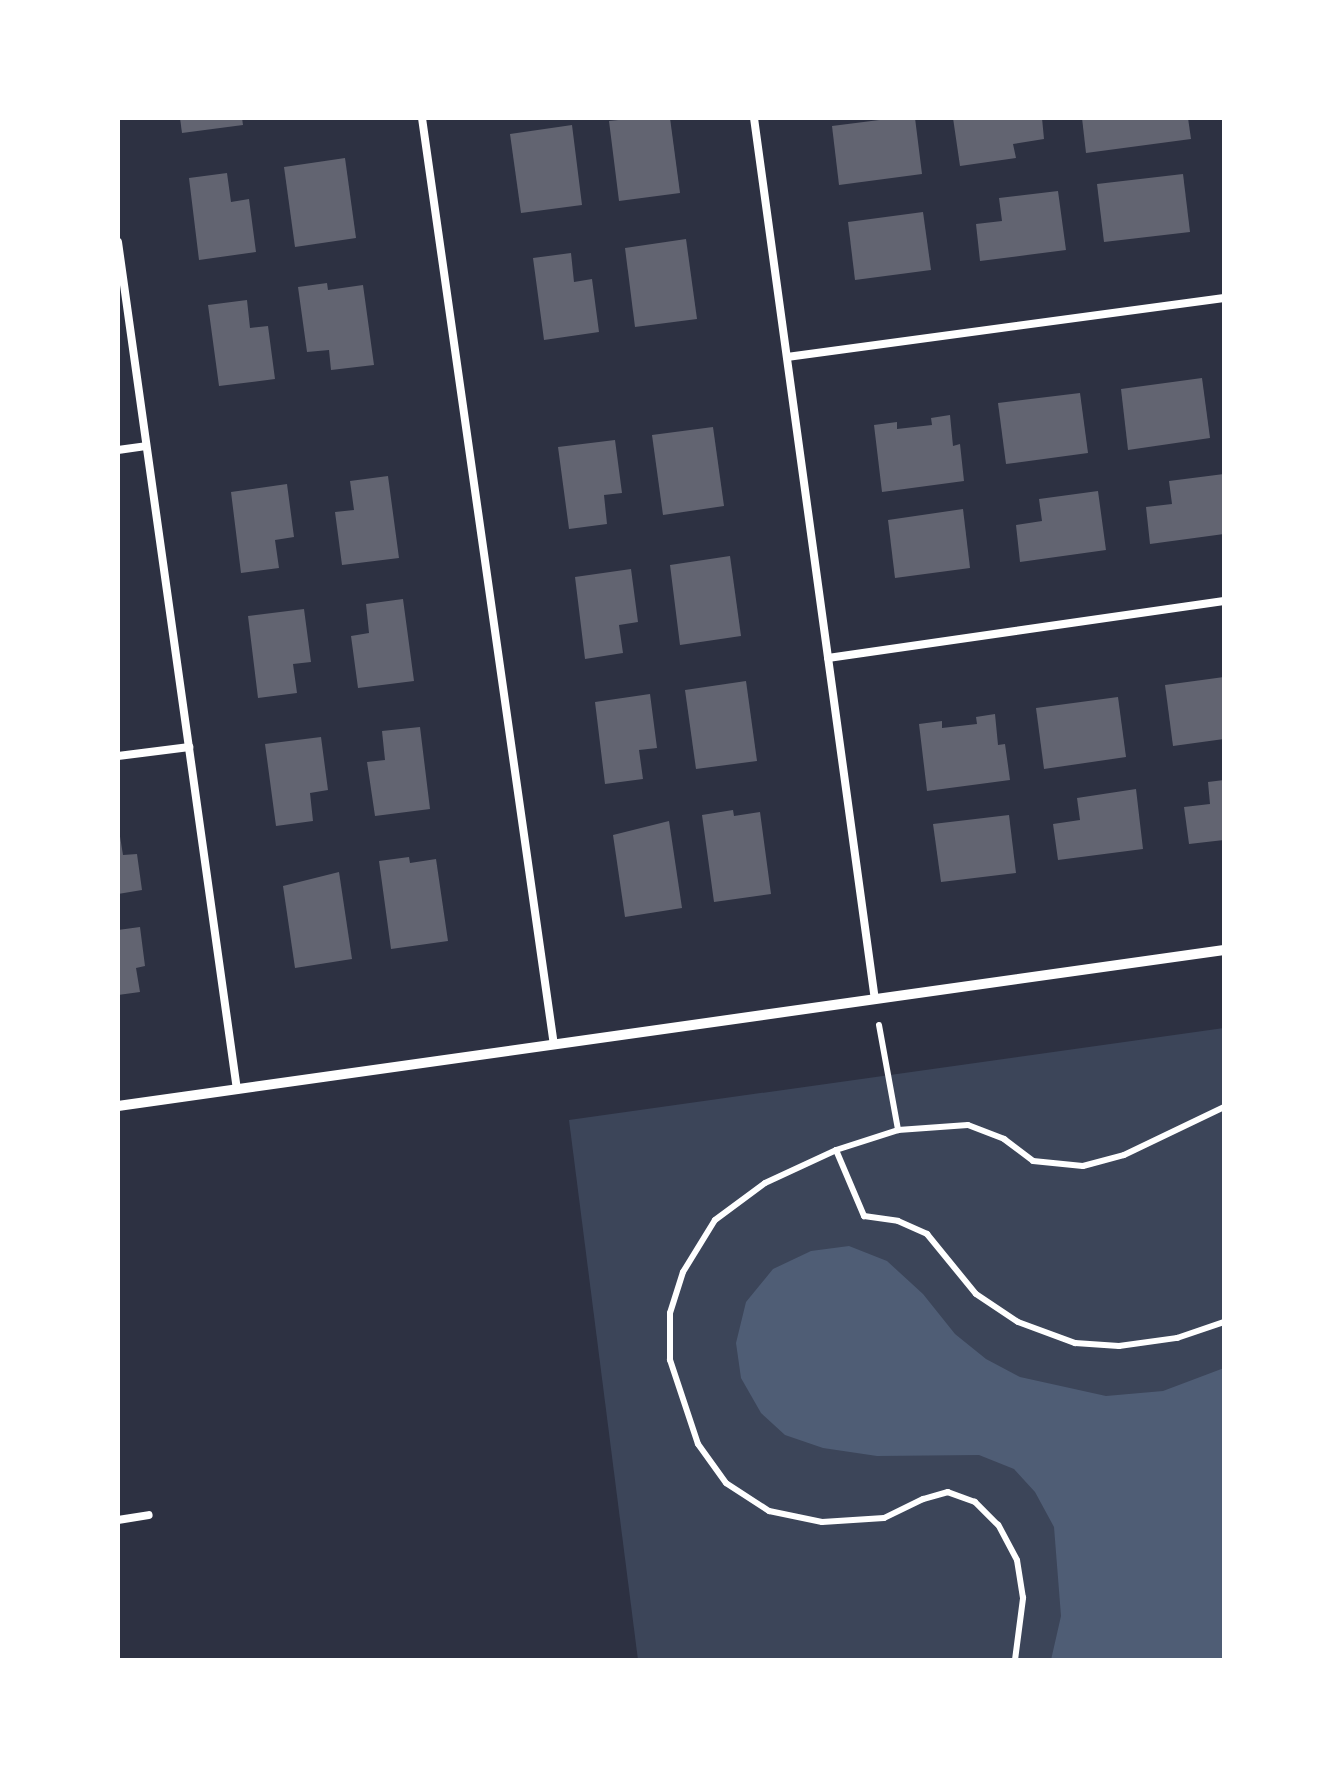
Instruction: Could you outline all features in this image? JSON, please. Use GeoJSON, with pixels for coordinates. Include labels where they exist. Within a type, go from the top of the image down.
{"type":"FeatureCollection","features":[{"type":"Feature","properties":{"kind":"street"},"geometry":{"type":"LineString","coordinates":[[118,1106],[1224,950]]}},
{"type":"Feature","properties":{"kind":"lane"},"geometry":{"type":"LineString","coordinates":[[422,118],[554,1045]]}},
{"type":"Feature","properties":{"kind":"lane"},"geometry":{"type":"LineString","coordinates":[[754,118],[875,1000]]}},
{"type":"Feature","properties":{"kind":"lane"},"geometry":{"type":"LineString","coordinates":[[118,242],[237,1090]]}},
{"type":"Feature","properties":{"kind":"lane"},"geometry":{"type":"LineString","coordinates":[[787,357],[1224,298]]}},
{"type":"Feature","properties":{"kind":"lane"},"geometry":{"type":"LineString","coordinates":[[118,450],[146,446]]}},
{"type":"Feature","properties":{"kind":"lane"},"geometry":{"type":"LineString","coordinates":[[828,658],[1224,602]]}},
{"type":"Feature","properties":{"kind":"lane"},"geometry":{"type":"LineString","coordinates":[[118,756],[189,747]]}},
{"type":"Feature","properties":{"kind":"lane"},"geometry":{"type":"LineString","coordinates":[[118,1520],[149,1515]]}},
{"type":"Feature","properties":{"kind":"path"},"geometry":{"type":"LineString","coordinates":[[875,1000],[898,1130]]}},
{"type":"Feature","properties":{"kind":"path"},"geometry":{"type":"LineString","coordinates":[[1014,1660],[1023,1598],[1018,1560],[998,1524],[975,1502],[948,1492],[923,1498],[884,1518],[822,1522],[769,1511],[726,1483],[698,1444],[670,1360],[670,1314],[682,1272],[715,1220],[765,1183],[836,1150],[898,1130],[968,1125],[1004,1140],[1033,1161],[1084,1166],[1124,1155],[1224,1107]]}},
{"type":"Feature","properties":{"kind":"path"},"geometry":{"type":"LineString","coordinates":[[836,1150],[864,1216],[898,1221],[927,1234],[976,1294],[1018,1322],[1075,1343],[1118,1346],[1177,1338],[1224,1322]]}},
{"type":"Feature","properties":{"kind":"shaded area"},"geometry":{"type":"Polygon","coordinates":[[[1224,1028],[1224,1660],[638,1660],[569,1120],[1224,1028]]]}},
{"type":"Feature","properties":{"kind":"shaded area"},"geometry":{"type":"Polygon","coordinates":[[[849,1246],[887,1261],[923,1294],[955,1334],[986,1359],[1020,1377],[1106,1396],[1163,1391],[1224,1368],[1224,1660],[1051,1660],[1061,1616],[1054,1527],[1035,1492],[1014,1469],[979,1455],[877,1456],[823,1448],[785,1435],[761,1413],[741,1378],[736,1343],[746,1302],[773,1269],[811,1251],[849,1246]]]}},
{"type":"Feature","properties":{"kind":"building"},"geometry":{"type":"Polygon","coordinates":[[[180,118],[242,118],[243,125],[182,133],[180,118]]]}},
{"type":"Feature","properties":{"kind":"building"},"geometry":{"type":"Polygon","coordinates":[[[670,118],[680,193],[619,201],[609,121],[670,118]]]}},
{"type":"Feature","properties":{"kind":"building"},"geometry":{"type":"Polygon","coordinates":[[[915,118],[922,174],[839,185],[832,126],[915,118]]]}},
{"type":"Feature","properties":{"kind":"building"},"geometry":{"type":"Polygon","coordinates":[[[953,118],[1042,118],[1044,139],[1013,144],[1016,158],[960,166],[953,118]]]}},
{"type":"Feature","properties":{"kind":"building"},"geometry":{"type":"Polygon","coordinates":[[[1082,118],[1188,118],[1191,139],[1086,153],[1082,118]]]}},
{"type":"Feature","properties":{"kind":"building"},"geometry":{"type":"Polygon","coordinates":[[[572,125],[582,205],[521,213],[510,134],[572,125]]]}},
{"type":"Feature","properties":{"kind":"building"},"geometry":{"type":"Polygon","coordinates":[[[345,158],[356,238],[295,247],[284,167],[345,158]]]}},
{"type":"Feature","properties":{"kind":"building"},"geometry":{"type":"Polygon","coordinates":[[[227,173],[231,202],[249,199],[256,252],[199,260],[189,178],[227,173]]]}},
{"type":"Feature","properties":{"kind":"building"},"geometry":{"type":"Polygon","coordinates":[[[1183,174],[1190,232],[1104,242],[1097,184],[1183,174]]]}},
{"type":"Feature","properties":{"kind":"building"},"geometry":{"type":"Polygon","coordinates":[[[1058,191],[1066,250],[980,261],[976,224],[1002,221],[999,198],[1058,191]]]}},
{"type":"Feature","properties":{"kind":"building"},"geometry":{"type":"Polygon","coordinates":[[[923,212],[931,270],[855,280],[848,222],[923,212]]]}},
{"type":"Feature","properties":{"kind":"building"},"geometry":{"type":"Polygon","coordinates":[[[686,239],[697,319],[635,327],[625,248],[686,239]]]}},
{"type":"Feature","properties":{"kind":"building"},"geometry":{"type":"Polygon","coordinates":[[[571,253],[574,282],[592,279],[599,332],[544,340],[533,258],[571,253]]]}},
{"type":"Feature","properties":{"kind":"building"},"geometry":{"type":"Polygon","coordinates":[[[327,283],[328,290],[363,285],[374,365],[331,370],[329,350],[307,352],[298,287],[327,283]]]}},
{"type":"Feature","properties":{"kind":"building"},"geometry":{"type":"Polygon","coordinates":[[[247,300],[250,328],[268,326],[275,379],[219,386],[208,305],[247,300]]]}},
{"type":"Feature","properties":{"kind":"building"},"geometry":{"type":"Polygon","coordinates":[[[1202,378],[1210,438],[1128,450],[1121,389],[1202,378]]]}},
{"type":"Feature","properties":{"kind":"building"},"geometry":{"type":"Polygon","coordinates":[[[1080,393],[1088,453],[1006,464],[998,403],[1080,393]]]}},
{"type":"Feature","properties":{"kind":"building"},"geometry":{"type":"Polygon","coordinates":[[[950,415],[953,446],[960,444],[964,481],[882,492],[874,425],[897,422],[897,429],[932,425],[931,418],[950,415]]]}},
{"type":"Feature","properties":{"kind":"building"},"geometry":{"type":"Polygon","coordinates":[[[713,427],[724,506],[663,515],[652,435],[713,427]]]}},
{"type":"Feature","properties":{"kind":"building"},"geometry":{"type":"Polygon","coordinates":[[[615,440],[622,493],[604,495],[607,524],[569,529],[558,447],[615,440]]]}},
{"type":"Feature","properties":{"kind":"building"},"geometry":{"type":"Polygon","coordinates":[[[1224,474],[1224,534],[1150,544],[1146,507],[1172,504],[1169,481],[1224,474]]]}},
{"type":"Feature","properties":{"kind":"building"},"geometry":{"type":"Polygon","coordinates":[[[388,476],[399,558],[342,565],[335,512],[354,510],[350,481],[388,476]]]}},
{"type":"Feature","properties":{"kind":"building"},"geometry":{"type":"Polygon","coordinates":[[[287,484],[294,537],[275,540],[279,568],[241,573],[231,492],[287,484]]]}},
{"type":"Feature","properties":{"kind":"building"},"geometry":{"type":"Polygon","coordinates":[[[1098,491],[1106,550],[1020,562],[1016,525],[1042,521],[1039,499],[1098,491]]]}},
{"type":"Feature","properties":{"kind":"building"},"geometry":{"type":"Polygon","coordinates":[[[963,509],[970,568],[895,578],[888,520],[963,509]]]}},
{"type":"Feature","properties":{"kind":"building"},"geometry":{"type":"Polygon","coordinates":[[[730,556],[741,636],[680,645],[670,565],[730,556]]]}},
{"type":"Feature","properties":{"kind":"building"},"geometry":{"type":"Polygon","coordinates":[[[631,569],[638,622],[619,625],[623,653],[585,659],[575,577],[631,569]]]}},
{"type":"Feature","properties":{"kind":"building"},"geometry":{"type":"Polygon","coordinates":[[[403,599],[414,681],[358,688],[351,636],[369,633],[366,604],[403,599]]]}},
{"type":"Feature","properties":{"kind":"building"},"geometry":{"type":"Polygon","coordinates":[[[304,609],[311,662],[293,664],[297,693],[258,698],[248,616],[304,609]]]}},
{"type":"Feature","properties":{"kind":"building"},"geometry":{"type":"Polygon","coordinates":[[[1224,677],[1224,739],[1173,746],[1165,685],[1224,677]]]}},
{"type":"Feature","properties":{"kind":"building"},"geometry":{"type":"Polygon","coordinates":[[[746,681],[757,761],[696,769],[685,690],[746,681]]]}},
{"type":"Feature","properties":{"kind":"building"},"geometry":{"type":"Polygon","coordinates":[[[650,694],[657,748],[639,750],[643,779],[605,784],[595,702],[650,694]]]}},
{"type":"Feature","properties":{"kind":"building"},"geometry":{"type":"Polygon","coordinates":[[[1118,697],[1126,757],[1044,769],[1036,708],[1118,697]]]}},
{"type":"Feature","properties":{"kind":"building"},"geometry":{"type":"Polygon","coordinates":[[[995,714],[998,745],[1005,744],[1010,780],[927,791],[919,724],[942,721],[942,728],[977,724],[976,717],[995,714]]]}},
{"type":"Feature","properties":{"kind":"building"},"geometry":{"type":"Polygon","coordinates":[[[420,727],[430,809],[375,816],[367,762],[385,760],[382,731],[420,727]]]}},
{"type":"Feature","properties":{"kind":"building"},"geometry":{"type":"Polygon","coordinates":[[[321,737],[328,790],[310,793],[313,821],[276,826],[265,744],[321,737]]]}},
{"type":"Feature","properties":{"kind":"building"},"geometry":{"type":"Polygon","coordinates":[[[1224,780],[1224,840],[1189,844],[1184,807],[1210,804],[1208,782],[1224,780]]]}},
{"type":"Feature","properties":{"kind":"building"},"geometry":{"type":"Polygon","coordinates":[[[1136,789],[1143,849],[1058,860],[1053,824],[1080,820],[1077,798],[1136,789]]]}},
{"type":"Feature","properties":{"kind":"building"},"geometry":{"type":"Polygon","coordinates":[[[733,810],[734,816],[760,812],[771,894],[714,902],[702,815],[733,810]]]}},
{"type":"Feature","properties":{"kind":"building"},"geometry":{"type":"Polygon","coordinates":[[[1009,815],[1016,873],[941,882],[933,824],[1009,815]]]}},
{"type":"Feature","properties":{"kind":"building"},"geometry":{"type":"Polygon","coordinates":[[[669,821],[682,908],[625,917],[613,835],[669,821]]]}},
{"type":"Feature","properties":{"kind":"building"},"geometry":{"type":"Polygon","coordinates":[[[118,824],[123,855],[137,854],[142,890],[118,894],[118,824]]]}},
{"type":"Feature","properties":{"kind":"building"},"geometry":{"type":"Polygon","coordinates":[[[409,857],[410,863],[436,859],[448,941],[391,949],[379,861],[409,857]]]}},
{"type":"Feature","properties":{"kind":"building"},"geometry":{"type":"Polygon","coordinates":[[[339,872],[352,959],[295,968],[283,886],[339,872]]]}},
{"type":"Feature","properties":{"kind":"building"},"geometry":{"type":"Polygon","coordinates":[[[140,927],[145,966],[136,968],[140,992],[118,995],[118,930],[140,927]]]}}]}
